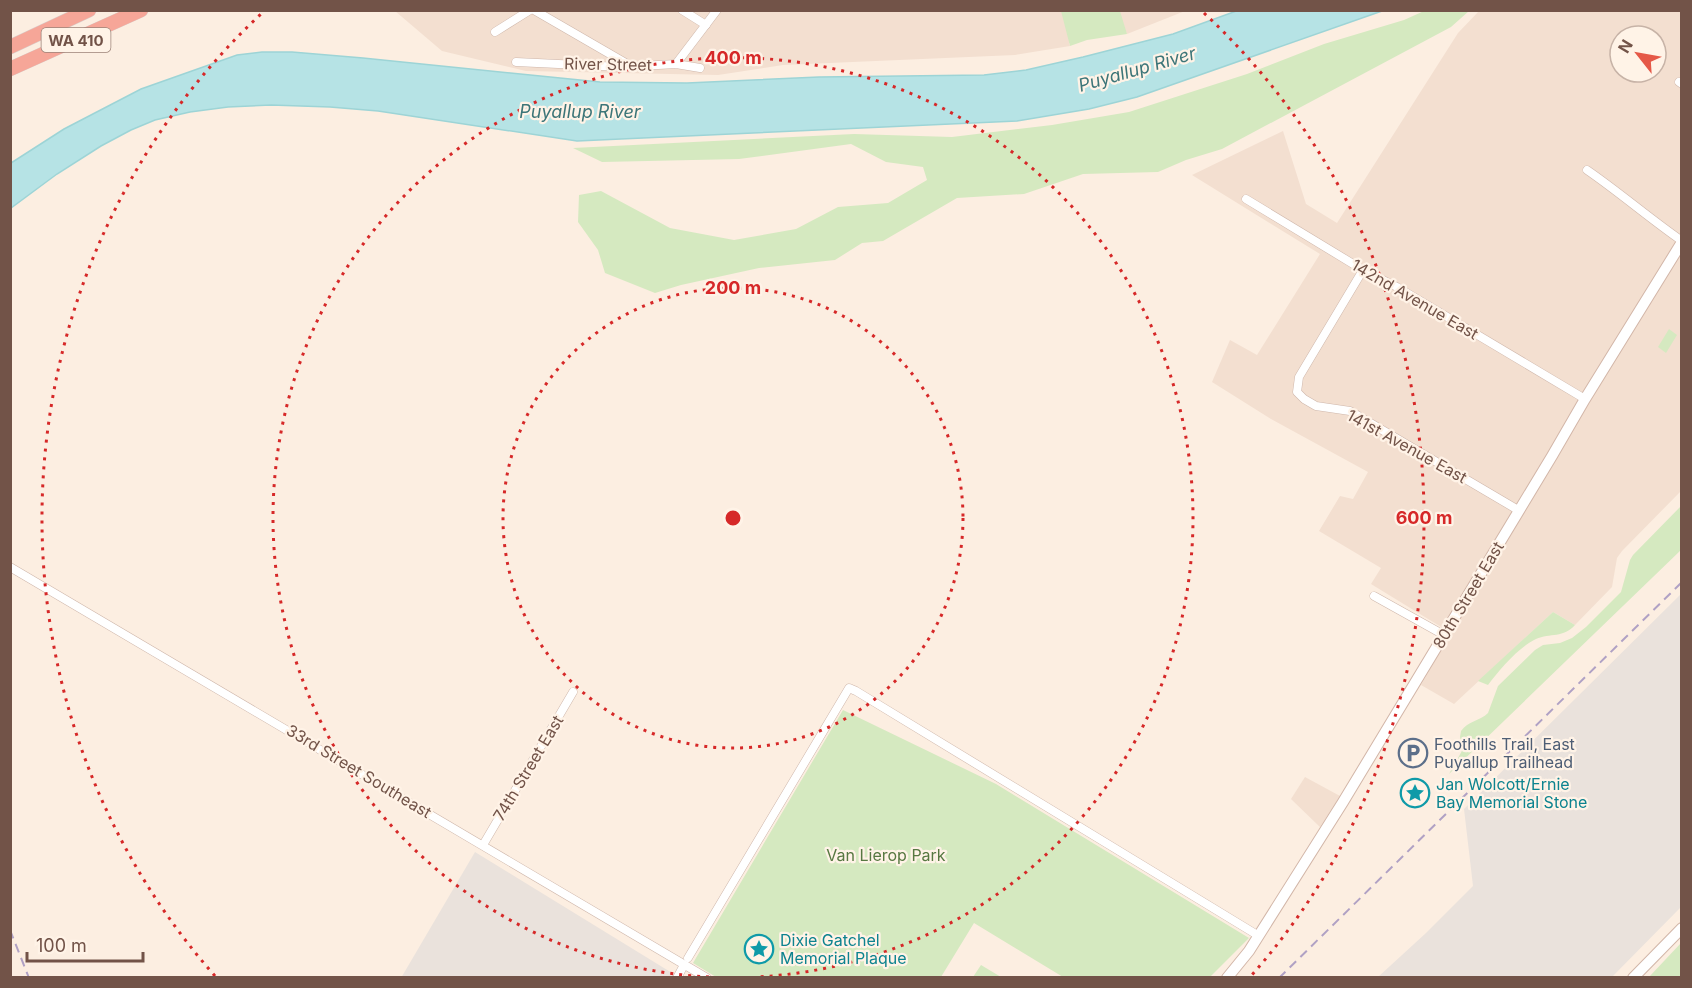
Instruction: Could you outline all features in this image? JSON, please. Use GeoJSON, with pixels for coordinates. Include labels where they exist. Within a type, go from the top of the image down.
{"type":"FeatureCollection","features":[{"type":"Feature","properties":{"kind":"highway","name":"WA 410"},"geometry":{"type":"LineString","coordinates":[[10,47],[89,10]]}},
{"type":"Feature","properties":{"kind":"highway","name":"WA 410"},"geometry":{"type":"LineString","coordinates":[[10,69],[141,10]]}},
{"type":"Feature","properties":{"kind":"street"},"geometry":{"type":"LineString","coordinates":[[495,32],[532,10],[630,66]]}},
{"type":"Feature","properties":{"kind":"street"},"geometry":{"type":"LineString","coordinates":[[682,10],[706,25]]}},
{"type":"Feature","properties":{"kind":"street"},"geometry":{"type":"LineString","coordinates":[[676,64],[717,10]]}},
{"type":"Feature","properties":{"kind":"street","name":"River Street"},"geometry":{"type":"LineString","coordinates":[[516,62],[630,66],[676,64],[700,68]]}},
{"type":"Feature","properties":{"kind":"street"},"geometry":{"type":"LineString","coordinates":[[1587,170],[1682,242]]}},
{"type":"Feature","properties":{"kind":"street","name":"142nd Avenue East"},"geometry":{"type":"LineString","coordinates":[[1246,199],[1585,399]]}},
{"type":"Feature","properties":{"kind":"street","name":"80th Street East"},"geometry":{"type":"LineString","coordinates":[[1227,978],[1253,946],[1343,802],[1682,242]]}},
{"type":"Feature","properties":{"kind":"street","name":"141st Avenue East"},"geometry":{"type":"LineString","coordinates":[[1363,270],[1299,377],[1298,394],[1316,406],[1350,411],[1518,510]]}},
{"type":"Feature","properties":{"kind":"street","name":"33rd Street Southeast"},"geometry":{"type":"LineString","coordinates":[[10,567],[686,962],[707,978]]}},
{"type":"Feature","properties":{"kind":"street"},"geometry":{"type":"LineString","coordinates":[[1374,596],[1444,635]]}},
{"type":"Feature","properties":{"kind":"street"},"geometry":{"type":"LineString","coordinates":[[677,978],[849,688],[1259,936]]}},
{"type":"Feature","properties":{"kind":"street","name":"74th Street East"},"geometry":{"type":"LineString","coordinates":[[483,844],[573,692]]}},
{"type":"Feature","properties":{"kind":"street"},"geometry":{"type":"LineString","coordinates":[[1632,978],[1682,928]]}},
{"type":"Feature","properties":{"kind":"shaded area"},"geometry":{"type":"Polygon","coordinates":[[[395,11],[1185,11],[1127,34],[1125,30],[1069,43],[1070,46],[1015,55],[783,65],[718,75],[526,71],[442,51],[395,11]]]}},
{"type":"Feature","properties":{"kind":"shaded area"},"geometry":{"type":"Polygon","coordinates":[[[1479,11],[1681,11],[1681,491],[1622,551],[1617,558],[1612,587],[1575,625],[1553,612],[1454,704],[1421,685],[1451,633],[1371,584],[1381,568],[1319,531],[1340,496],[1353,499],[1368,472],[1271,419],[1212,382],[1230,340],[1257,355],[1320,254],[1192,175],[1283,131],[1306,204],[1337,223],[1458,33],[1479,11]]]}},
{"type":"Feature","properties":{"kind":"shaded area"},"geometry":{"type":"Polygon","coordinates":[[[1681,594],[1681,907],[1612,977],[1378,977],[1473,886],[1464,809],[1681,594]]]}},
{"type":"Feature","properties":{"kind":"shaded area"},"geometry":{"type":"Polygon","coordinates":[[[1305,777],[1340,796],[1320,827],[1291,799],[1305,777]]]}},
{"type":"Feature","properties":{"kind":"shaded area"},"geometry":{"type":"Polygon","coordinates":[[[475,852],[677,976],[676,978],[401,978],[475,852]]]}},
{"type":"Feature","properties":{"kind":"green space"},"geometry":{"type":"Polygon","coordinates":[[[1061,11],[1120,11],[1127,34],[1087,40],[1070,46],[1061,11]]]}},
{"type":"Feature","properties":{"kind":"green space"},"geometry":{"type":"Polygon","coordinates":[[[1424,11],[1469,11],[1451,27],[1222,149],[1186,160],[1158,172],[1083,174],[1024,194],[957,198],[883,241],[862,243],[835,260],[759,268],[655,293],[605,273],[598,250],[578,222],[579,195],[601,191],[670,228],[734,240],[796,229],[838,207],[888,203],[927,180],[923,167],[886,162],[851,144],[739,159],[602,162],[573,148],[854,134],[952,137],[1052,125],[1129,112],[1247,74],[1324,44],[1404,20],[1424,11]]]}},
{"type":"Feature","properties":{"kind":"green space"},"geometry":{"type":"Polygon","coordinates":[[[1669,329],[1677,335],[1666,353],[1658,347],[1669,329]]]}},
{"type":"Feature","properties":{"kind":"green space"},"geometry":{"type":"Polygon","coordinates":[[[1681,506],[1681,550],[1449,774],[1463,749],[1461,731],[1488,713],[1498,686],[1535,650],[1543,645],[1560,643],[1572,638],[1586,627],[1621,592],[1633,555],[1681,506]]]}},
{"type":"Feature","properties":{"kind":"green space"},"geometry":{"type":"Polygon","coordinates":[[[1553,612],[1575,625],[1566,632],[1541,637],[1530,642],[1510,659],[1488,685],[1478,681],[1553,612]]]}},
{"type":"Feature","properties":{"kind":"green space","name":"Van Lierop Park"},"geometry":{"type":"Polygon","coordinates":[[[843,710],[996,784],[1249,938],[1210,977],[1063,977],[974,923],[941,977],[716,977],[693,963],[843,710]]]}},
{"type":"Feature","properties":{"kind":"green space"},"geometry":{"type":"Polygon","coordinates":[[[1681,943],[1681,977],[1649,977],[1681,943]]]}},
{"type":"Feature","properties":{"kind":"green space"},"geometry":{"type":"Polygon","coordinates":[[[981,965],[1001,977],[973,977],[981,965]]]}},
{"type":"Feature","properties":{"kind":"water","name":"Puyallup River"},"geometry":{"type":"Polygon","coordinates":[[[1239,10],[1382,11],[1137,97],[1089,109],[1017,121],[577,141],[378,111],[330,107],[271,105],[190,112],[155,120],[101,146],[57,174],[11,208],[11,163],[64,129],[141,89],[237,55],[292,52],[600,82],[687,83],[819,77],[984,75],[1026,70],[1083,57],[1173,34],[1239,10]]]}},
{"type":"Feature","properties":{"kind":"railway"},"geometry":{"type":"LineString","coordinates":[[1279,978],[1682,582]]}},
{"type":"Feature","properties":{"kind":"railway"},"geometry":{"type":"LineString","coordinates":[[10,930],[29,978]]}},
{"type":"Feature","properties":{"kind":"place","name":"Foothills Trail, East Puyallup Trailhead"},"geometry":{"type":"Point","coordinates":[1413,753]}},
{"type":"Feature","properties":{"kind":"place","name":"Jan Wolcott/Ernie Bay Memorial Stone"},"geometry":{"type":"Point","coordinates":[1415,793]}},
{"type":"Feature","properties":{"kind":"place","name":"Dixie Gatchel Memorial Plaque"},"geometry":{"type":"Point","coordinates":[759,949]}}]}
